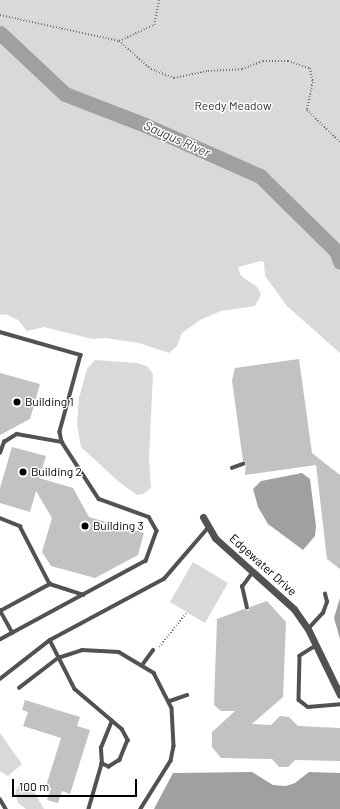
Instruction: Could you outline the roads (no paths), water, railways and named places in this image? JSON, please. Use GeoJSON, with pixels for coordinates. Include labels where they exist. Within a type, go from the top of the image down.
{"type":"FeatureCollection","features":[{"type":"Feature","properties":{"kind":"street","name":"Edgewater Drive"},"geometry":{"type":"LineString","coordinates":[[203,517],[207,529],[284,596],[308,629],[337,684],[340,695]]}},
{"type":"Feature","properties":{"kind":"lane"},"geometry":{"type":"LineString","coordinates":[[0,332],[81,355],[60,432],[62,442],[99,499],[149,517],[156,531],[147,560],[0,640]]}},
{"type":"Feature","properties":{"kind":"lane"},"geometry":{"type":"LineString","coordinates":[[0,453],[4,442],[17,434],[62,442]]}},
{"type":"Feature","properties":{"kind":"lane"},"geometry":{"type":"LineString","coordinates":[[232,468],[243,464]]}},
{"type":"Feature","properties":{"kind":"lane"},"geometry":{"type":"LineString","coordinates":[[0,518],[20,526],[50,584],[83,595]]}},
{"type":"Feature","properties":{"kind":"lane"},"geometry":{"type":"LineString","coordinates":[[0,679],[50,640],[167,576],[207,529]]}},
{"type":"Feature","properties":{"kind":"lane"},"geometry":{"type":"LineString","coordinates":[[247,608],[242,587],[254,571]]}},
{"type":"Feature","properties":{"kind":"lane"},"geometry":{"type":"LineString","coordinates":[[13,633],[0,610],[50,584]]}},
{"type":"Feature","properties":{"kind":"lane"},"geometry":{"type":"LineString","coordinates":[[308,629],[323,613],[327,602],[325,594]]}},
{"type":"Feature","properties":{"kind":"lane"},"geometry":{"type":"LineString","coordinates":[[50,640],[58,658],[82,697],[126,734],[128,744],[116,763],[107,767],[102,764]]}},
{"type":"Feature","properties":{"kind":"lane"},"geometry":{"type":"LineString","coordinates":[[316,646],[300,656],[299,700],[308,707],[340,704]]}},
{"type":"Feature","properties":{"kind":"lane"},"geometry":{"type":"LineString","coordinates":[[19,688],[58,658],[75,651],[110,650],[143,664],[158,679],[170,701],[175,723],[174,754],[141,809]]}},
{"type":"Feature","properties":{"kind":"lane"},"geometry":{"type":"LineString","coordinates":[[143,664],[154,651]]}},
{"type":"Feature","properties":{"kind":"lane"},"geometry":{"type":"LineString","coordinates":[[170,701],[187,695]]}},
{"type":"Feature","properties":{"kind":"lane"},"geometry":{"type":"LineString","coordinates":[[89,809],[102,764],[101,748],[112,721]]}},
{"type":"Feature","properties":{"kind":"lane"},"geometry":{"type":"LineString","coordinates":[[0,799],[6,809]]}},
{"type":"Feature","properties":{"kind":"waterway","name":"Saugus River"},"geometry":{"type":"LineString","coordinates":[[0,33],[65,94],[145,125],[260,176],[337,252],[340,262]]}},
{"type":"Feature","properties":{"kind":"place","name":"Building 1"},"geometry":{"type":"Point","coordinates":[17,402]}},
{"type":"Feature","properties":{"kind":"place","name":"Building 2"},"geometry":{"type":"Point","coordinates":[23,472]}},
{"type":"Feature","properties":{"kind":"place","name":"Building 3"},"geometry":{"type":"Point","coordinates":[85,526]}},
{"type":"Feature","properties":{"kind":"park label","name":"Reedy Meadow"},"geometry":{"type":"Point","coordinates":[233,106]}}]}
